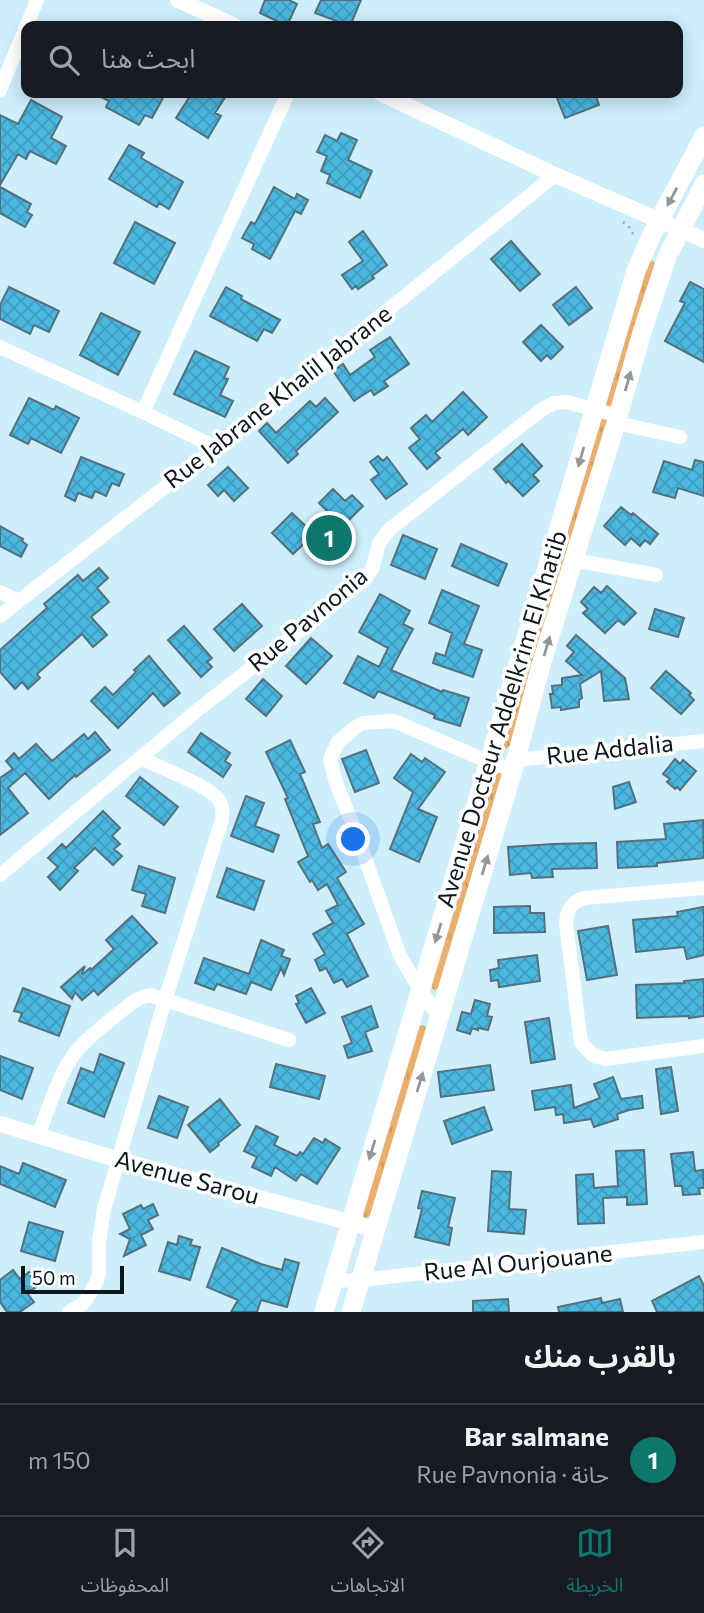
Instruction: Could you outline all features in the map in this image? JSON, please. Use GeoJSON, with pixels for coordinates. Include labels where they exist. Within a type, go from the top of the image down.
{"type":"FeatureCollection","features":[{"type":"Feature","properties":{"kind":"main road","name":"Avenue Docteur Addelkrim El Khatib"},"geometry":{"type":"LineString","coordinates":[[324,1312],[636,271],[659,220],[704,136]]}},
{"type":"Feature","properties":{"kind":"main road"},"geometry":{"type":"LineString","coordinates":[[351,1312],[440,1018],[541,665],[660,276],[704,184]]}},
{"type":"Feature","properties":{"kind":"street"},"geometry":{"type":"LineString","coordinates":[[28,21],[37,0]]}},
{"type":"Feature","properties":{"kind":"street"},"geometry":{"type":"LineString","coordinates":[[178,0],[224,21]]}},
{"type":"Feature","properties":{"kind":"street"},"geometry":{"type":"LineString","coordinates":[[0,90],[21,39]]}},
{"type":"Feature","properties":{"kind":"street"},"geometry":{"type":"LineString","coordinates":[[143,412],[286,98]]}},
{"type":"Feature","properties":{"kind":"street"},"geometry":{"type":"LineString","coordinates":[[391,98],[555,175],[704,240]]}},
{"type":"Feature","properties":{"kind":"street","name":"Rue Jabrane Khalil Jabrane"},"geometry":{"type":"LineString","coordinates":[[0,616],[217,448],[555,175]]}},
{"type":"Feature","properties":{"kind":"street"},"geometry":{"type":"LineString","coordinates":[[0,346],[217,448]]}},
{"type":"Feature","properties":{"kind":"street","name":"Rue Pavnonia"},"geometry":{"type":"LineString","coordinates":[[0,875],[200,708],[364,580],[372,569],[379,543],[390,529],[541,410],[561,402],[680,437]]}},
{"type":"Feature","properties":{"kind":"street"},"geometry":{"type":"LineString","coordinates":[[573,560],[656,576]]}},
{"type":"Feature","properties":{"kind":"street"},"geometry":{"type":"LineString","coordinates":[[0,592],[19,601]]}},
{"type":"Feature","properties":{"kind":"street"},"geometry":{"type":"LineString","coordinates":[[440,1018],[400,956],[336,783],[330,759],[338,742],[356,727],[363,723],[394,721],[489,762],[514,765]]}},
{"type":"Feature","properties":{"kind":"street","name":"Rue Addalia"},"geometry":{"type":"LineString","coordinates":[[514,765],[704,741]]}},
{"type":"Feature","properties":{"kind":"street"},"geometry":{"type":"LineString","coordinates":[[69,1312],[84,1303],[96,1283],[102,1219],[165,1000],[220,830],[223,811],[218,799],[206,788],[141,758]]}},
{"type":"Feature","properties":{"kind":"street"},"geometry":{"type":"LineString","coordinates":[[704,888],[584,898],[577,900],[569,908],[566,923],[581,1044],[593,1055],[605,1059],[704,1046]]}},
{"type":"Feature","properties":{"kind":"street"},"geometry":{"type":"LineString","coordinates":[[38,1135],[64,1071],[75,1052],[135,1000],[150,995],[289,1040]]}},
{"type":"Feature","properties":{"kind":"street","name":"Avenue Sarou"},"geometry":{"type":"LineString","coordinates":[[0,1124],[119,1160],[374,1229]]}},
{"type":"Feature","properties":{"kind":"street","name":"Rue Al Ourjouane"},"geometry":{"type":"LineString","coordinates":[[333,1281],[704,1242]]}},
{"type":"Feature","properties":{"kind":"green space"},"geometry":{"type":"Polygon","coordinates":[[[650,260],[656,263],[510,746],[505,749],[503,748],[650,260]]]}},
{"type":"Feature","properties":{"kind":"green space"},"geometry":{"type":"Polygon","coordinates":[[[496,772],[502,773],[438,989],[434,990],[430,986],[496,772]]]}},
{"type":"Feature","properties":{"kind":"green space"},"geometry":{"type":"Polygon","coordinates":[[[419,1026],[427,1028],[370,1216],[365,1218],[362,1215],[419,1026]]]}},
{"type":"Feature","properties":{"kind":"building"},"geometry":{"type":"Polygon","coordinates":[[[265,0],[289,0],[297,4],[289,21],[277,21],[260,13],[265,0]]]}},
{"type":"Feature","properties":{"kind":"building"},"geometry":{"type":"Polygon","coordinates":[[[321,0],[361,0],[352,21],[337,21],[315,13],[321,0]]]}},
{"type":"Feature","properties":{"kind":"building"},"geometry":{"type":"Polygon","coordinates":[[[103,98],[163,98],[152,118],[145,115],[139,125],[106,107],[109,101],[103,98]]]}},
{"type":"Feature","properties":{"kind":"building"},"geometry":{"type":"Polygon","coordinates":[[[189,98],[225,98],[215,113],[221,116],[208,138],[176,118],[189,98]]]}},
{"type":"Feature","properties":{"kind":"building"},"geometry":{"type":"Polygon","coordinates":[[[557,98],[597,98],[599,105],[565,118],[557,98]]]}},
{"type":"Feature","properties":{"kind":"building"},"geometry":{"type":"Polygon","coordinates":[[[31,100],[62,117],[51,138],[66,146],[56,164],[30,151],[26,159],[18,154],[0,185],[0,115],[18,124],[31,100]]]}},
{"type":"Feature","properties":{"kind":"building"},"geometry":{"type":"Polygon","coordinates":[[[341,133],[357,140],[348,160],[372,171],[360,198],[327,183],[330,175],[321,171],[327,156],[317,152],[325,135],[337,141],[341,133]]]}},
{"type":"Feature","properties":{"kind":"building"},"geometry":{"type":"Polygon","coordinates":[[[129,145],[144,153],[141,158],[183,182],[169,209],[159,203],[157,207],[109,179],[129,145]]]}},
{"type":"Feature","properties":{"kind":"building"},"geometry":{"type":"Polygon","coordinates":[[[0,187],[31,204],[27,212],[32,215],[25,227],[0,213],[0,187]]]}},
{"type":"Feature","properties":{"kind":"building"},"geometry":{"type":"Polygon","coordinates":[[[274,187],[295,199],[297,194],[308,200],[301,214],[295,211],[270,259],[252,249],[254,244],[242,238],[251,222],[255,224],[274,187]]]}},
{"type":"Feature","properties":{"kind":"building"},"geometry":{"type":"Polygon","coordinates":[[[135,222],[175,243],[154,284],[114,263],[135,222]]]}},
{"type":"Feature","properties":{"kind":"building"},"geometry":{"type":"Polygon","coordinates":[[[363,231],[387,265],[358,289],[356,286],[352,289],[342,275],[363,261],[349,242],[363,231]]]}},
{"type":"Feature","properties":{"kind":"building"},"geometry":{"type":"Polygon","coordinates":[[[511,241],[540,274],[520,291],[491,259],[511,241]]]}},
{"type":"Feature","properties":{"kind":"building"},"geometry":{"type":"Polygon","coordinates":[[[690,282],[704,289],[704,362],[665,341],[685,303],[680,301],[690,282]]]}},
{"type":"Feature","properties":{"kind":"building"},"geometry":{"type":"Polygon","coordinates":[[[9,287],[59,311],[49,332],[34,325],[30,334],[0,319],[0,305],[9,287]]]}},
{"type":"Feature","properties":{"kind":"building"},"geometry":{"type":"Polygon","coordinates":[[[226,287],[242,296],[241,299],[280,320],[272,333],[264,329],[257,341],[210,316],[226,287]]]}},
{"type":"Feature","properties":{"kind":"building"},"geometry":{"type":"Polygon","coordinates":[[[576,287],[592,308],[569,325],[553,305],[576,287]]]}},
{"type":"Feature","properties":{"kind":"building"},"geometry":{"type":"Polygon","coordinates":[[[101,313],[140,332],[118,375],[80,355],[101,313]]]}},
{"type":"Feature","properties":{"kind":"building"},"geometry":{"type":"Polygon","coordinates":[[[541,325],[563,347],[551,359],[547,355],[541,361],[523,342],[541,325]]]}},
{"type":"Feature","properties":{"kind":"building"},"geometry":{"type":"Polygon","coordinates":[[[390,337],[409,364],[384,381],[388,386],[374,395],[371,390],[354,401],[333,371],[343,364],[350,375],[375,357],[370,350],[390,337]]]}},
{"type":"Feature","properties":{"kind":"building"},"geometry":{"type":"Polygon","coordinates":[[[195,351],[229,367],[224,378],[228,379],[220,395],[233,401],[225,417],[174,394],[195,351]]]}},
{"type":"Feature","properties":{"kind":"building"},"geometry":{"type":"Polygon","coordinates":[[[463,392],[487,417],[468,435],[463,429],[435,453],[440,458],[427,469],[409,448],[420,439],[411,428],[426,415],[432,422],[463,392]]]}},
{"type":"Feature","properties":{"kind":"building"},"geometry":{"type":"Polygon","coordinates":[[[29,398],[54,410],[56,406],[79,418],[61,453],[31,438],[28,444],[10,435],[29,398]]]}},
{"type":"Feature","properties":{"kind":"building"},"geometry":{"type":"Polygon","coordinates":[[[325,398],[338,412],[296,451],[298,454],[288,463],[259,431],[267,423],[276,433],[310,401],[316,407],[325,398]]]}},
{"type":"Feature","properties":{"kind":"building"},"geometry":{"type":"Polygon","coordinates":[[[522,444],[542,466],[533,475],[539,481],[523,496],[494,469],[522,444]]]}},
{"type":"Feature","properties":{"kind":"building"},"geometry":{"type":"Polygon","coordinates":[[[378,456],[383,461],[387,457],[407,484],[386,499],[371,480],[379,474],[370,462],[378,456]]]}},
{"type":"Feature","properties":{"kind":"building"},"geometry":{"type":"Polygon","coordinates":[[[81,457],[124,474],[119,486],[112,483],[106,496],[95,491],[92,498],[78,493],[75,501],[65,496],[81,457]]]}},
{"type":"Feature","properties":{"kind":"building"},"geometry":{"type":"Polygon","coordinates":[[[695,460],[704,462],[704,496],[678,488],[675,498],[653,492],[664,461],[692,470],[695,460]]]}},
{"type":"Feature","properties":{"kind":"building"},"geometry":{"type":"Polygon","coordinates":[[[228,467],[248,488],[234,501],[224,490],[218,496],[208,485],[228,467]]]}},
{"type":"Feature","properties":{"kind":"building"},"geometry":{"type":"Polygon","coordinates":[[[333,489],[345,501],[352,495],[363,506],[346,523],[353,530],[342,541],[321,520],[329,513],[319,503],[333,489]]]}},
{"type":"Feature","properties":{"kind":"building"},"geometry":{"type":"Polygon","coordinates":[[[621,507],[631,515],[633,513],[658,534],[650,544],[645,540],[640,546],[631,538],[625,545],[604,526],[621,507]]]}},
{"type":"Feature","properties":{"kind":"building"},"geometry":{"type":"Polygon","coordinates":[[[292,513],[314,534],[293,554],[272,533],[292,513]]]}},
{"type":"Feature","properties":{"kind":"building"},"geometry":{"type":"Polygon","coordinates":[[[0,526],[23,539],[27,545],[21,557],[0,546],[0,526]]]}},
{"type":"Feature","properties":{"kind":"building"},"geometry":{"type":"Polygon","coordinates":[[[403,535],[437,549],[425,579],[391,565],[403,535]]]}},
{"type":"Feature","properties":{"kind":"building"},"geometry":{"type":"Polygon","coordinates":[[[461,544],[507,564],[498,586],[452,566],[461,544]]]}},
{"type":"Feature","properties":{"kind":"building"},"geometry":{"type":"Polygon","coordinates":[[[99,568],[108,578],[97,588],[109,602],[91,617],[107,635],[93,647],[82,634],[37,674],[40,678],[28,689],[22,682],[15,689],[0,672],[0,650],[47,608],[44,604],[78,575],[83,581],[99,568]]]}},
{"type":"Feature","properties":{"kind":"building"},"geometry":{"type":"Polygon","coordinates":[[[607,586],[636,613],[624,625],[618,620],[605,633],[583,613],[588,609],[581,602],[594,587],[601,593],[607,586]]]}},
{"type":"Feature","properties":{"kind":"building"},"geometry":{"type":"Polygon","coordinates":[[[442,590],[479,606],[464,644],[482,650],[473,677],[433,663],[436,653],[445,656],[452,633],[429,623],[442,590]]]}},
{"type":"Feature","properties":{"kind":"building"},"geometry":{"type":"Polygon","coordinates":[[[380,594],[410,611],[403,624],[413,629],[391,670],[442,692],[443,690],[469,698],[460,726],[434,718],[435,715],[378,691],[374,698],[344,683],[358,656],[379,667],[388,648],[359,632],[380,594]]]}},
{"type":"Feature","properties":{"kind":"building"},"geometry":{"type":"Polygon","coordinates":[[[242,604],[262,626],[234,651],[214,629],[242,604]]]}},
{"type":"Feature","properties":{"kind":"building"},"geometry":{"type":"Polygon","coordinates":[[[655,609],[684,618],[678,637],[649,629],[655,609]]]}},
{"type":"Feature","properties":{"kind":"building"},"geometry":{"type":"Polygon","coordinates":[[[184,626],[212,658],[207,662],[212,667],[201,677],[168,640],[184,626]]]}},
{"type":"Feature","properties":{"kind":"building"},"geometry":{"type":"Polygon","coordinates":[[[576,635],[625,678],[629,699],[604,701],[601,671],[580,684],[582,698],[579,700],[579,707],[561,710],[561,707],[552,708],[552,686],[562,685],[562,678],[582,675],[566,661],[574,652],[567,646],[576,635]]]}},
{"type":"Feature","properties":{"kind":"building"},"geometry":{"type":"Polygon","coordinates":[[[311,638],[332,656],[306,684],[286,666],[311,638]]]}},
{"type":"Feature","properties":{"kind":"building"},"geometry":{"type":"Polygon","coordinates":[[[149,656],[180,693],[164,706],[153,693],[118,728],[91,701],[105,687],[113,695],[149,656]]]}},
{"type":"Feature","properties":{"kind":"building"},"geometry":{"type":"Polygon","coordinates":[[[666,671],[691,693],[689,695],[694,700],[681,714],[651,688],[666,671]]]}},
{"type":"Feature","properties":{"kind":"building"},"geometry":{"type":"Polygon","coordinates":[[[263,679],[282,696],[266,716],[246,699],[263,679]]]}},
{"type":"Feature","properties":{"kind":"building"},"geometry":{"type":"Polygon","coordinates":[[[95,732],[110,750],[76,777],[75,775],[49,799],[25,773],[8,788],[28,813],[0,835],[0,778],[13,769],[6,761],[14,753],[19,759],[36,744],[52,761],[84,734],[88,739],[95,732]]]}},
{"type":"Feature","properties":{"kind":"building"},"geometry":{"type":"Polygon","coordinates":[[[201,733],[230,753],[225,761],[231,765],[223,777],[188,752],[201,733]]]}},
{"type":"Feature","properties":{"kind":"building"},"geometry":{"type":"Polygon","coordinates":[[[290,740],[305,772],[300,774],[320,822],[313,824],[322,848],[328,844],[346,872],[337,878],[364,924],[347,934],[368,976],[347,987],[342,979],[334,983],[326,968],[320,971],[315,960],[325,954],[313,934],[333,923],[326,911],[338,905],[327,884],[318,890],[298,862],[308,856],[285,799],[288,798],[266,752],[290,740]]]}},
{"type":"Feature","properties":{"kind":"building"},"geometry":{"type":"Polygon","coordinates":[[[366,750],[379,783],[355,792],[342,759],[366,750]]]}},
{"type":"Feature","properties":{"kind":"building"},"geometry":{"type":"Polygon","coordinates":[[[411,754],[422,762],[425,758],[445,772],[418,809],[437,817],[419,862],[390,849],[413,792],[394,778],[411,754]]]}},
{"type":"Feature","properties":{"kind":"building"},"geometry":{"type":"Polygon","coordinates":[[[675,759],[680,764],[683,760],[696,771],[680,790],[667,782],[670,779],[663,774],[675,759]]]}},
{"type":"Feature","properties":{"kind":"building"},"geometry":{"type":"Polygon","coordinates":[[[140,777],[178,807],[164,825],[126,796],[140,777]]]}},
{"type":"Feature","properties":{"kind":"building"},"geometry":{"type":"Polygon","coordinates":[[[629,782],[636,802],[615,809],[613,787],[629,782]]]}},
{"type":"Feature","properties":{"kind":"building"},"geometry":{"type":"Polygon","coordinates":[[[246,796],[264,803],[255,826],[279,835],[273,852],[231,836],[246,796]]]}},
{"type":"Feature","properties":{"kind":"building"},"geometry":{"type":"Polygon","coordinates":[[[103,811],[120,828],[112,836],[120,844],[114,849],[122,856],[113,865],[95,848],[74,868],[78,871],[60,890],[48,877],[58,867],[48,858],[62,844],[66,848],[103,811]]]}},
{"type":"Feature","properties":{"kind":"building"},"geometry":{"type":"Polygon","coordinates":[[[703,820],[704,858],[657,863],[657,866],[618,868],[617,842],[666,839],[664,824],[703,820]]]}},
{"type":"Feature","properties":{"kind":"building"},"geometry":{"type":"Polygon","coordinates":[[[596,843],[597,868],[552,869],[553,877],[532,878],[531,873],[510,875],[508,847],[596,843]]]}},
{"type":"Feature","properties":{"kind":"building"},"geometry":{"type":"Polygon","coordinates":[[[139,866],[175,878],[165,913],[142,906],[146,894],[132,890],[139,866]]]}},
{"type":"Feature","properties":{"kind":"building"},"geometry":{"type":"Polygon","coordinates":[[[227,868],[264,881],[254,910],[217,897],[227,868]]]}},
{"type":"Feature","properties":{"kind":"building"},"geometry":{"type":"Polygon","coordinates":[[[530,906],[530,913],[544,913],[545,932],[494,933],[494,907],[530,906]]]}},
{"type":"Feature","properties":{"kind":"building"},"geometry":{"type":"Polygon","coordinates":[[[703,907],[704,955],[687,959],[684,947],[636,952],[633,920],[678,916],[677,912],[703,907]]]}},
{"type":"Feature","properties":{"kind":"building"},"geometry":{"type":"Polygon","coordinates":[[[132,916],[157,943],[98,995],[94,990],[82,1000],[75,992],[72,999],[61,987],[85,966],[83,974],[90,968],[91,970],[114,949],[106,940],[132,916]]]}},
{"type":"Feature","properties":{"kind":"building"},"geometry":{"type":"Polygon","coordinates":[[[608,926],[617,975],[587,980],[578,931],[608,926]]]}},
{"type":"Feature","properties":{"kind":"building"},"geometry":{"type":"Polygon","coordinates":[[[261,940],[284,950],[281,956],[290,959],[284,975],[281,968],[271,990],[251,982],[246,994],[217,984],[214,990],[195,983],[204,958],[249,974],[261,940]]]}},
{"type":"Feature","properties":{"kind":"building"},"geometry":{"type":"Polygon","coordinates":[[[537,955],[540,981],[499,987],[498,980],[491,981],[490,970],[499,968],[498,960],[537,955]]]}},
{"type":"Feature","properties":{"kind":"building"},"geometry":{"type":"Polygon","coordinates":[[[704,979],[704,1016],[637,1018],[636,985],[685,983],[684,981],[704,979]]]}},
{"type":"Feature","properties":{"kind":"building"},"geometry":{"type":"Polygon","coordinates":[[[23,988],[70,1006],[59,1036],[19,1021],[22,1013],[14,1011],[23,988]]]}},
{"type":"Feature","properties":{"kind":"building"},"geometry":{"type":"Polygon","coordinates":[[[311,988],[325,1013],[306,1023],[296,1004],[299,1003],[296,996],[311,988]]]}},
{"type":"Feature","properties":{"kind":"building"},"geometry":{"type":"Polygon","coordinates":[[[475,1000],[490,1004],[487,1016],[492,1017],[488,1030],[472,1028],[470,1034],[457,1030],[462,1012],[471,1014],[475,1000]]]}},
{"type":"Feature","properties":{"kind":"building"},"geometry":{"type":"Polygon","coordinates":[[[371,1006],[378,1027],[365,1032],[372,1051],[348,1058],[344,1046],[352,1043],[342,1017],[371,1006]]]}},
{"type":"Feature","properties":{"kind":"building"},"geometry":{"type":"Polygon","coordinates":[[[549,1018],[555,1059],[531,1063],[525,1022],[549,1018]]]}},
{"type":"Feature","properties":{"kind":"building"},"geometry":{"type":"Polygon","coordinates":[[[100,1054],[124,1063],[104,1117],[68,1103],[81,1068],[94,1073],[100,1054]]]}},
{"type":"Feature","properties":{"kind":"building"},"geometry":{"type":"Polygon","coordinates":[[[0,1056],[33,1068],[22,1099],[0,1090],[0,1056]]]}},
{"type":"Feature","properties":{"kind":"building"},"geometry":{"type":"Polygon","coordinates":[[[276,1064],[325,1076],[319,1099],[270,1087],[276,1064]]]}},
{"type":"Feature","properties":{"kind":"building"},"geometry":{"type":"Polygon","coordinates":[[[490,1065],[494,1090],[441,1097],[438,1072],[490,1065]]]}},
{"type":"Feature","properties":{"kind":"building"},"geometry":{"type":"Polygon","coordinates":[[[671,1067],[678,1111],[661,1114],[656,1069],[671,1067]]]}},
{"type":"Feature","properties":{"kind":"building"},"geometry":{"type":"Polygon","coordinates":[[[613,1077],[621,1099],[642,1096],[643,1108],[617,1114],[618,1119],[594,1127],[591,1119],[564,1123],[563,1114],[556,1115],[555,1107],[535,1110],[532,1091],[571,1085],[574,1108],[600,1098],[594,1084],[613,1077]]]}},
{"type":"Feature","properties":{"kind":"building"},"geometry":{"type":"Polygon","coordinates":[[[159,1096],[188,1107],[177,1138],[148,1128],[159,1096]]]}},
{"type":"Feature","properties":{"kind":"building"},"geometry":{"type":"Polygon","coordinates":[[[220,1099],[240,1125],[210,1152],[188,1125],[220,1099]]]}},
{"type":"Feature","properties":{"kind":"building"},"geometry":{"type":"Polygon","coordinates":[[[484,1107],[492,1130],[452,1144],[444,1121],[484,1107]]]}},
{"type":"Feature","properties":{"kind":"building"},"geometry":{"type":"Polygon","coordinates":[[[256,1126],[278,1137],[274,1145],[297,1156],[300,1152],[303,1154],[314,1138],[323,1143],[325,1139],[340,1148],[317,1184],[301,1174],[296,1181],[275,1167],[271,1176],[252,1167],[257,1157],[244,1151],[256,1126]]]}},
{"type":"Feature","properties":{"kind":"building"},"geometry":{"type":"Polygon","coordinates":[[[644,1150],[647,1204],[627,1205],[627,1197],[603,1198],[604,1223],[578,1224],[576,1175],[593,1174],[594,1188],[618,1186],[616,1151],[644,1150]]]}},
{"type":"Feature","properties":{"kind":"building"},"geometry":{"type":"Polygon","coordinates":[[[693,1152],[695,1171],[703,1170],[704,1188],[699,1188],[700,1194],[683,1195],[682,1186],[675,1186],[671,1154],[693,1152]]]}},
{"type":"Feature","properties":{"kind":"building"},"geometry":{"type":"Polygon","coordinates":[[[23,1163],[66,1180],[55,1207],[0,1184],[0,1166],[19,1174],[23,1163]]]}},
{"type":"Feature","properties":{"kind":"building"},"geometry":{"type":"Polygon","coordinates":[[[492,1171],[511,1172],[509,1209],[526,1210],[524,1234],[488,1231],[492,1171]]]}},
{"type":"Feature","properties":{"kind":"building"},"geometry":{"type":"Polygon","coordinates":[[[422,1191],[455,1198],[448,1227],[452,1228],[449,1245],[415,1237],[422,1209],[418,1208],[422,1191]]]}},
{"type":"Feature","properties":{"kind":"building"},"geometry":{"type":"Polygon","coordinates":[[[153,1204],[158,1215],[148,1220],[153,1229],[141,1235],[146,1245],[124,1256],[130,1239],[120,1234],[130,1229],[123,1214],[141,1205],[143,1209],[153,1204]]]}},
{"type":"Feature","properties":{"kind":"building"},"geometry":{"type":"Polygon","coordinates":[[[29,1222],[63,1232],[55,1261],[21,1251],[29,1222]]]}},
{"type":"Feature","properties":{"kind":"building"},"geometry":{"type":"Polygon","coordinates":[[[179,1236],[192,1240],[190,1245],[200,1247],[190,1280],[159,1271],[168,1242],[177,1245],[179,1236]]]}},
{"type":"Feature","properties":{"kind":"building"},"geometry":{"type":"Polygon","coordinates":[[[222,1248],[282,1270],[285,1259],[299,1263],[287,1307],[261,1300],[257,1312],[231,1312],[238,1300],[207,1287],[222,1248]]]}},
{"type":"Feature","properties":{"kind":"building"},"geometry":{"type":"Polygon","coordinates":[[[13,1270],[20,1279],[29,1272],[38,1286],[27,1293],[34,1302],[20,1312],[7,1312],[0,1302],[0,1280],[13,1270]]]}},
{"type":"Feature","properties":{"kind":"building"},"geometry":{"type":"Polygon","coordinates":[[[699,1276],[704,1286],[704,1312],[657,1312],[652,1301],[699,1276]]]}},
{"type":"Feature","properties":{"kind":"building"},"geometry":{"type":"Polygon","coordinates":[[[601,1298],[602,1303],[620,1299],[623,1312],[559,1312],[558,1307],[601,1298]]]}},
{"type":"Feature","properties":{"kind":"building"},"geometry":{"type":"Polygon","coordinates":[[[508,1299],[509,1312],[473,1312],[473,1301],[508,1299]]]}},
{"type":"Feature","properties":{"kind":"place","name":"Bar salmane"},"geometry":{"type":"Point","coordinates":[329,538]}}]}
